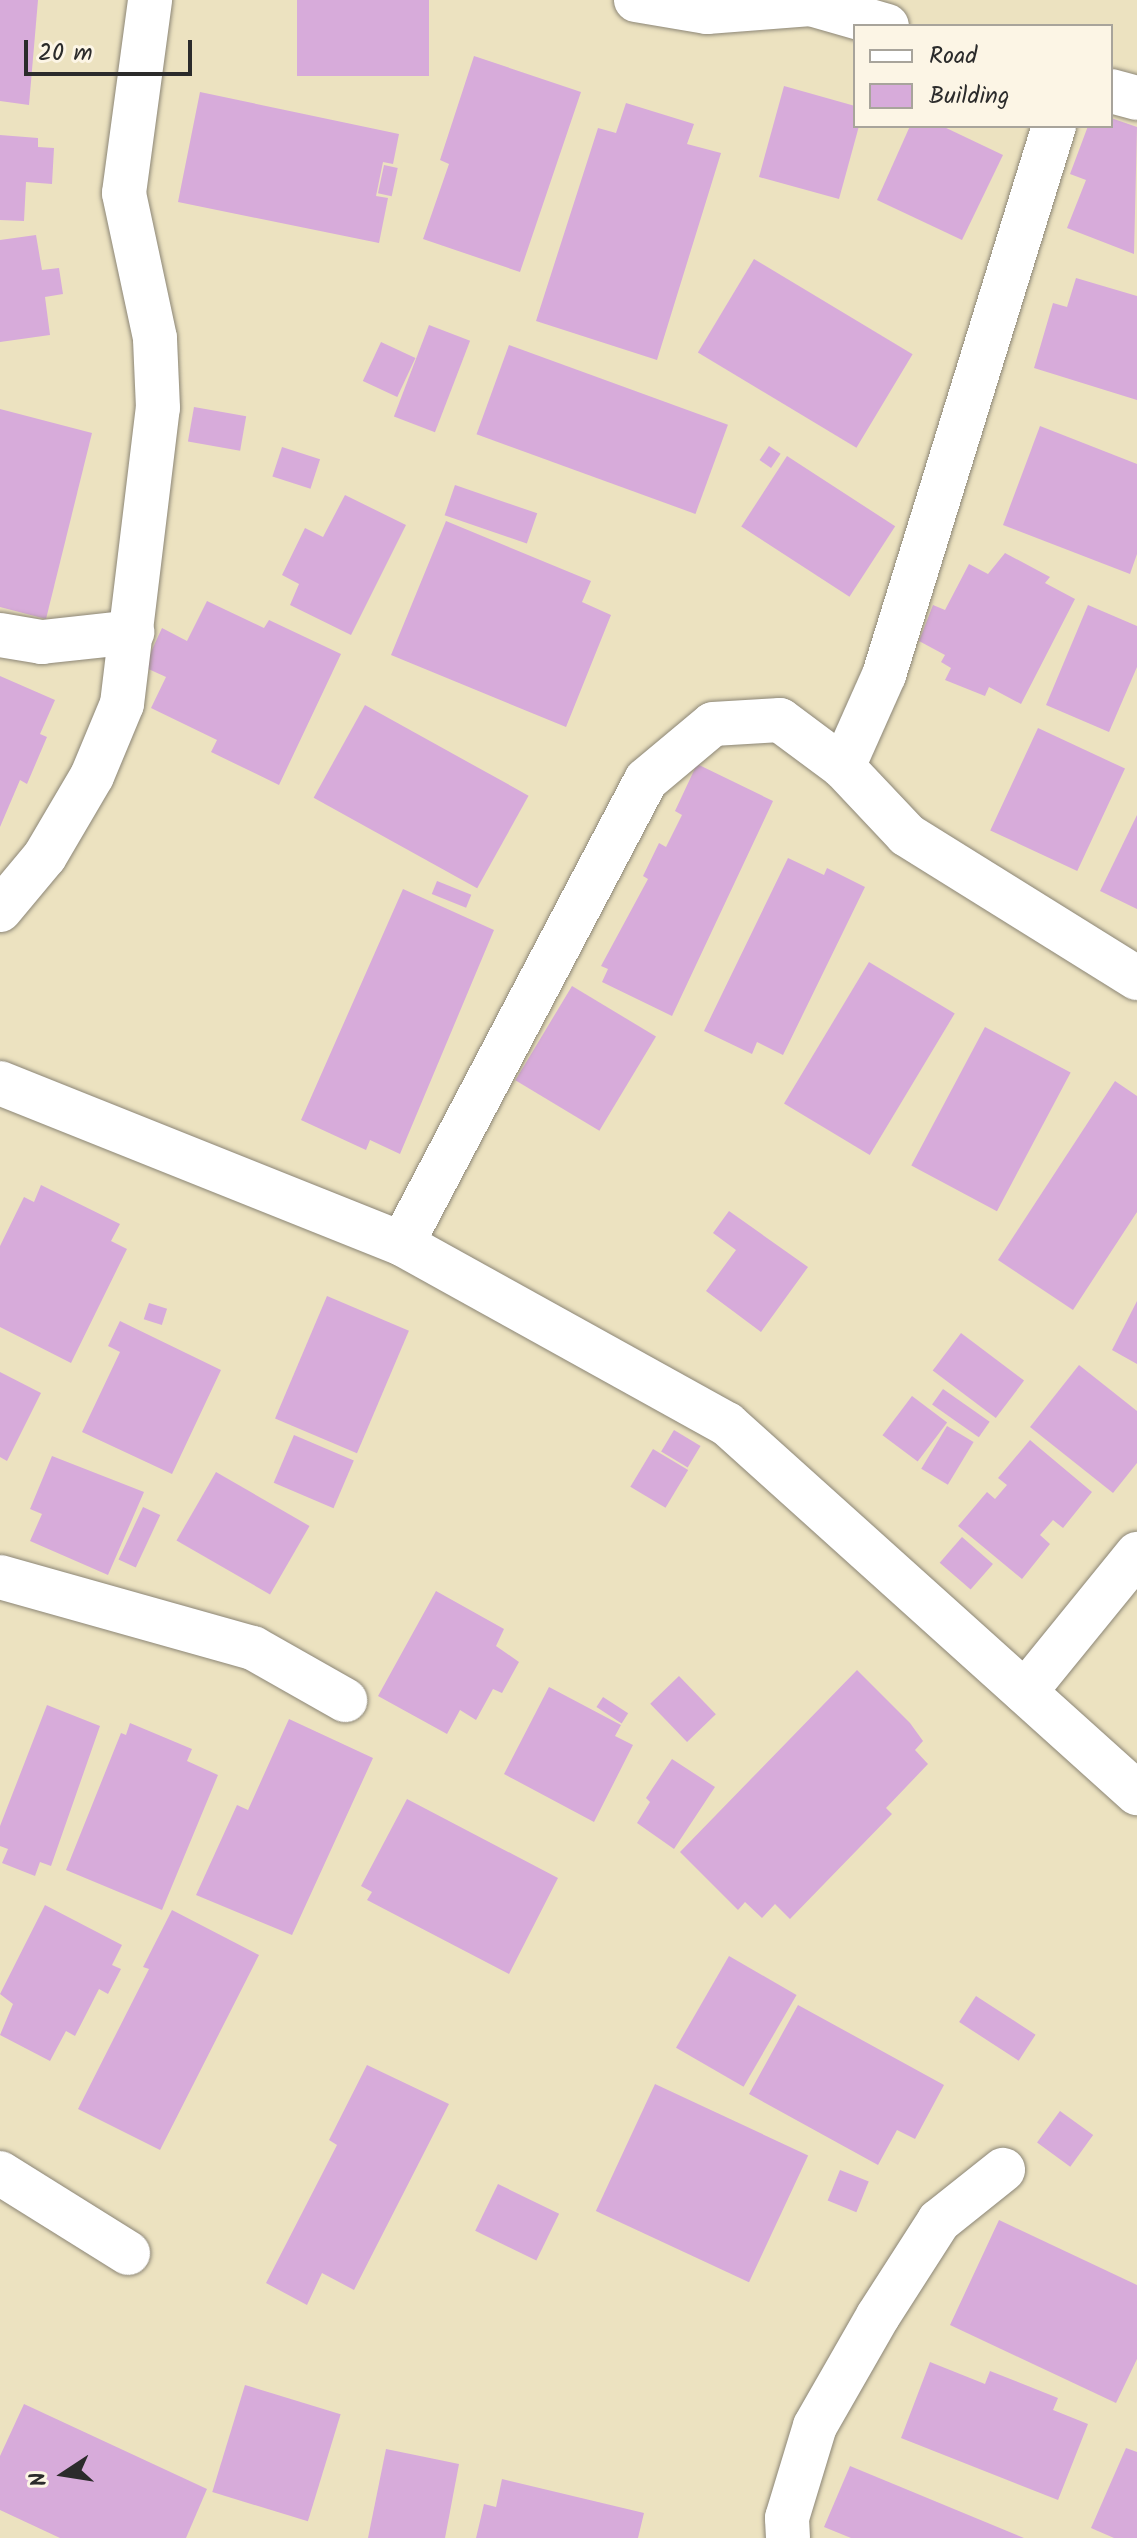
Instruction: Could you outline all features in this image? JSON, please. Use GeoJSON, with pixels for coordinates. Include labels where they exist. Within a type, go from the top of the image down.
{"type":"FeatureCollection","features":[{"type":"Feature","properties":{"kind":"street"},"geometry":{"type":"LineString","coordinates":[[0,910],[45,856],[92,776],[122,704],[158,408],[155,338],[124,193],[150,0]]}},
{"type":"Feature","properties":{"kind":"street"},"geometry":{"type":"LineString","coordinates":[[636,0],[707,12],[811,4],[880,24]]}},
{"type":"Feature","properties":{"kind":"street"},"geometry":{"type":"LineString","coordinates":[[1113,92],[1137,98]]}},
{"type":"Feature","properties":{"kind":"street"},"geometry":{"type":"LineString","coordinates":[[843,767],[884,675],[1053,128]]}},
{"type":"Feature","properties":{"kind":"street"},"geometry":{"type":"LineString","coordinates":[[0,635],[42,642],[132,632]]}},
{"type":"Feature","properties":{"kind":"street"},"geometry":{"type":"LineString","coordinates":[[402,1244],[646,780],[713,724],[780,720],[843,767],[907,835],[1137,978]]}},
{"type":"Feature","properties":{"kind":"street"},"geometry":{"type":"LineString","coordinates":[[0,1083],[402,1244],[727,1424],[1137,1793]]}},
{"type":"Feature","properties":{"kind":"street"},"geometry":{"type":"LineString","coordinates":[[1025,1692],[1137,1554]]}},
{"type":"Feature","properties":{"kind":"street"},"geometry":{"type":"LineString","coordinates":[[0,1577],[253,1648],[345,1700]]}},
{"type":"Feature","properties":{"kind":"street"},"geometry":{"type":"LineString","coordinates":[[788,2538],[787,2518],[815,2426],[878,2316],[939,2221],[1003,2170]]}},
{"type":"Feature","properties":{"kind":"street"},"geometry":{"type":"LineString","coordinates":[[0,2173],[128,2253]]}},
{"type":"Feature","properties":{"kind":"building"},"geometry":{"type":"Polygon","coordinates":[[[0,0],[38,0],[29,105],[0,101],[0,0]]]}},
{"type":"Feature","properties":{"kind":"building"},"geometry":{"type":"Polygon","coordinates":[[[297,0],[429,0],[429,76],[297,76],[297,0]]]}},
{"type":"Feature","properties":{"kind":"building"},"geometry":{"type":"Polygon","coordinates":[[[474,56],[581,92],[520,272],[423,239],[449,164],[440,160],[474,56]]]}},
{"type":"Feature","properties":{"kind":"building"},"geometry":{"type":"Polygon","coordinates":[[[784,86],[853,105],[853,128],[858,128],[839,199],[759,177],[784,86]]]}},
{"type":"Feature","properties":{"kind":"building"},"geometry":{"type":"Polygon","coordinates":[[[200,92],[399,134],[393,164],[383,162],[376,196],[388,198],[379,243],[178,202],[200,92]]]}},
{"type":"Feature","properties":{"kind":"building"},"geometry":{"type":"Polygon","coordinates":[[[626,103],[694,124],[687,144],[721,153],[657,360],[536,321],[598,128],[616,133],[626,103]]]}},
{"type":"Feature","properties":{"kind":"building"},"geometry":{"type":"Polygon","coordinates":[[[1113,119],[1137,127],[1134,254],[1067,228],[1086,180],[1070,174],[1087,128],[1113,128],[1113,119]]]}},
{"type":"Feature","properties":{"kind":"building"},"geometry":{"type":"Polygon","coordinates":[[[909,128],[946,128],[1003,155],[962,240],[877,200],[909,128]]]}},
{"type":"Feature","properties":{"kind":"building"},"geometry":{"type":"Polygon","coordinates":[[[0,135],[38,138],[38,147],[54,148],[52,184],[26,182],[24,221],[0,220],[0,135]]]}},
{"type":"Feature","properties":{"kind":"building"},"geometry":{"type":"Polygon","coordinates":[[[384,165],[398,168],[392,196],[378,193],[384,165]]]}},
{"type":"Feature","properties":{"kind":"building"},"geometry":{"type":"Polygon","coordinates":[[[36,235],[42,270],[59,268],[63,294],[45,297],[50,335],[0,342],[0,240],[36,235]]]}},
{"type":"Feature","properties":{"kind":"building"},"geometry":{"type":"Polygon","coordinates":[[[754,259],[913,354],[856,448],[698,352],[754,259]]]}},
{"type":"Feature","properties":{"kind":"building"},"geometry":{"type":"Polygon","coordinates":[[[1076,278],[1137,296],[1137,400],[1034,368],[1053,303],[1067,307],[1076,278]]]}},
{"type":"Feature","properties":{"kind":"building"},"geometry":{"type":"Polygon","coordinates":[[[429,325],[470,341],[435,432],[394,416],[429,325]]]}},
{"type":"Feature","properties":{"kind":"building"},"geometry":{"type":"Polygon","coordinates":[[[381,342],[415,358],[397,397],[363,381],[381,342]]]}},
{"type":"Feature","properties":{"kind":"building"},"geometry":{"type":"Polygon","coordinates":[[[509,345],[728,425],[695,514],[477,434],[509,345]]]}},
{"type":"Feature","properties":{"kind":"building"},"geometry":{"type":"Polygon","coordinates":[[[194,407],[246,416],[240,451],[188,441],[194,407]]]}},
{"type":"Feature","properties":{"kind":"building"},"geometry":{"type":"Polygon","coordinates":[[[0,409],[92,433],[46,619],[0,607],[0,409]]]}},
{"type":"Feature","properties":{"kind":"building"},"geometry":{"type":"Polygon","coordinates":[[[1040,426],[1137,464],[1137,554],[1130,574],[1003,525],[1040,426]]]}},
{"type":"Feature","properties":{"kind":"building"},"geometry":{"type":"Polygon","coordinates":[[[769,446],[781,454],[771,468],[759,460],[769,446]]]}},
{"type":"Feature","properties":{"kind":"building"},"geometry":{"type":"Polygon","coordinates":[[[282,447],[320,459],[310,489],[272,476],[282,447]]]}},
{"type":"Feature","properties":{"kind":"building"},"geometry":{"type":"Polygon","coordinates":[[[787,456],[895,526],[849,597],[741,526],[787,456]]]}},
{"type":"Feature","properties":{"kind":"building"},"geometry":{"type":"Polygon","coordinates":[[[455,485],[537,513],[527,544],[445,515],[455,485]]]}},
{"type":"Feature","properties":{"kind":"building"},"geometry":{"type":"Polygon","coordinates":[[[345,495],[406,525],[351,635],[290,605],[299,584],[282,575],[305,528],[323,537],[345,495]]]}},
{"type":"Feature","properties":{"kind":"building"},"geometry":{"type":"Polygon","coordinates":[[[446,521],[591,581],[582,602],[611,615],[566,727],[391,655],[446,521]]]}},
{"type":"Feature","properties":{"kind":"building"},"geometry":{"type":"Polygon","coordinates":[[[1005,553],[1050,577],[1045,583],[1075,599],[1021,704],[989,687],[985,696],[945,680],[951,668],[941,662],[945,655],[919,641],[933,605],[945,610],[969,564],[988,574],[1005,553]]]}},
{"type":"Feature","properties":{"kind":"building"},"geometry":{"type":"Polygon","coordinates":[[[207,601],[264,628],[269,620],[341,654],[279,785],[211,752],[217,740],[151,708],[166,677],[144,667],[162,628],[187,641],[207,601]]]}},
{"type":"Feature","properties":{"kind":"building"},"geometry":{"type":"Polygon","coordinates":[[[1088,605],[1137,626],[1137,667],[1109,732],[1046,705],[1088,605]]]}},
{"type":"Feature","properties":{"kind":"building"},"geometry":{"type":"Polygon","coordinates":[[[0,676],[55,700],[40,734],[47,737],[27,784],[20,780],[0,827],[0,676]]]}},
{"type":"Feature","properties":{"kind":"building"},"geometry":{"type":"Polygon","coordinates":[[[365,705],[529,796],[477,888],[314,798],[365,705]]]}},
{"type":"Feature","properties":{"kind":"building"},"geometry":{"type":"Polygon","coordinates":[[[1038,728],[1125,769],[1077,871],[990,830],[1038,728]]]}},
{"type":"Feature","properties":{"kind":"building"},"geometry":{"type":"Polygon","coordinates":[[[697,764],[773,801],[672,1016],[602,982],[608,969],[601,966],[648,879],[643,876],[659,843],[666,847],[682,815],[675,811],[697,764]]]}},
{"type":"Feature","properties":{"kind":"building"},"geometry":{"type":"Polygon","coordinates":[[[1137,815],[1137,909],[1100,891],[1137,815]]]}},
{"type":"Feature","properties":{"kind":"building"},"geometry":{"type":"Polygon","coordinates":[[[788,858],[824,875],[827,868],[865,887],[783,1055],[757,1042],[752,1054],[704,1031],[788,858]]]}},
{"type":"Feature","properties":{"kind":"building"},"geometry":{"type":"Polygon","coordinates":[[[437,881],[471,895],[466,908],[432,894],[437,881]]]}},
{"type":"Feature","properties":{"kind":"building"},"geometry":{"type":"Polygon","coordinates":[[[403,889],[494,930],[400,1154],[370,1140],[366,1150],[301,1120],[403,889]]]}},
{"type":"Feature","properties":{"kind":"building"},"geometry":{"type":"Polygon","coordinates":[[[869,962],[955,1014],[870,1155],[784,1103],[869,962]]]}},
{"type":"Feature","properties":{"kind":"building"},"geometry":{"type":"Polygon","coordinates":[[[572,986],[656,1036],[599,1131],[515,1080],[572,986]]]}},
{"type":"Feature","properties":{"kind":"building"},"geometry":{"type":"Polygon","coordinates":[[[985,1027],[1071,1073],[997,1211],[911,1166],[985,1027]]]}},
{"type":"Feature","properties":{"kind":"building"},"geometry":{"type":"Polygon","coordinates":[[[1115,1081],[1137,1096],[1137,1212],[1073,1310],[998,1260],[1115,1081]]]}},
{"type":"Feature","properties":{"kind":"building"},"geometry":{"type":"Polygon","coordinates":[[[41,1185],[120,1224],[111,1241],[127,1249],[71,1363],[0,1327],[0,1246],[24,1197],[34,1202],[41,1185]]]}},
{"type":"Feature","properties":{"kind":"building"},"geometry":{"type":"Polygon","coordinates":[[[729,1211],[808,1267],[761,1332],[706,1291],[736,1250],[713,1233],[729,1211]]]}},
{"type":"Feature","properties":{"kind":"building"},"geometry":{"type":"Polygon","coordinates":[[[327,1296],[409,1331],[357,1453],[275,1418],[327,1296]]]}},
{"type":"Feature","properties":{"kind":"building"},"geometry":{"type":"Polygon","coordinates":[[[1137,1301],[1137,1364],[1112,1350],[1137,1301]]]}},
{"type":"Feature","properties":{"kind":"building"},"geometry":{"type":"Polygon","coordinates":[[[149,1303],[167,1309],[162,1325],[144,1319],[149,1303]]]}},
{"type":"Feature","properties":{"kind":"building"},"geometry":{"type":"Polygon","coordinates":[[[120,1321],[221,1370],[172,1474],[82,1432],[120,1352],[108,1346],[120,1321]]]}},
{"type":"Feature","properties":{"kind":"building"},"geometry":{"type":"Polygon","coordinates":[[[961,1333],[1024,1381],[996,1418],[933,1371],[961,1333]]]}},
{"type":"Feature","properties":{"kind":"building"},"geometry":{"type":"Polygon","coordinates":[[[1079,1365],[1137,1411],[1137,1463],[1113,1493],[1030,1427],[1079,1365]]]}},
{"type":"Feature","properties":{"kind":"building"},"geometry":{"type":"Polygon","coordinates":[[[0,1372],[41,1393],[7,1461],[0,1457],[0,1372]]]}},
{"type":"Feature","properties":{"kind":"building"},"geometry":{"type":"Polygon","coordinates":[[[943,1389],[990,1422],[979,1437],[932,1405],[943,1389]]]}},
{"type":"Feature","properties":{"kind":"building"},"geometry":{"type":"Polygon","coordinates":[[[912,1396],[947,1422],[918,1462],[883,1435],[912,1396]]]}},
{"type":"Feature","properties":{"kind":"building"},"geometry":{"type":"Polygon","coordinates":[[[947,1426],[974,1442],[948,1485],[921,1469],[947,1426]]]}},
{"type":"Feature","properties":{"kind":"building"},"geometry":{"type":"Polygon","coordinates":[[[674,1430],[701,1446],[688,1467],[661,1451],[674,1430]]]}},
{"type":"Feature","properties":{"kind":"building"},"geometry":{"type":"Polygon","coordinates":[[[294,1435],[354,1460],[334,1508],[274,1483],[294,1435]]]}},
{"type":"Feature","properties":{"kind":"building"},"geometry":{"type":"Polygon","coordinates":[[[1030,1440],[1092,1492],[1063,1528],[1053,1520],[1040,1535],[1050,1544],[1022,1579],[958,1526],[987,1492],[995,1499],[1007,1485],[998,1478],[1030,1440]]]}},
{"type":"Feature","properties":{"kind":"building"},"geometry":{"type":"Polygon","coordinates":[[[653,1449],[688,1470],[665,1508],[630,1487],[653,1449]]]}},
{"type":"Feature","properties":{"kind":"building"},"geometry":{"type":"Polygon","coordinates":[[[52,1456],[144,1492],[108,1575],[30,1541],[42,1514],[30,1509],[52,1456]]]}},
{"type":"Feature","properties":{"kind":"building"},"geometry":{"type":"Polygon","coordinates":[[[216,1472],[310,1526],[270,1594],[176,1540],[216,1472]]]}},
{"type":"Feature","properties":{"kind":"building"},"geometry":{"type":"Polygon","coordinates":[[[143,1507],[160,1515],[136,1568],[118,1560],[143,1507]]]}},
{"type":"Feature","properties":{"kind":"building"},"geometry":{"type":"Polygon","coordinates":[[[962,1537],[993,1564],[971,1590],[940,1563],[962,1537]]]}},
{"type":"Feature","properties":{"kind":"building"},"geometry":{"type":"Polygon","coordinates":[[[436,1591],[504,1629],[496,1646],[519,1662],[502,1693],[493,1689],[476,1720],[460,1710],[447,1734],[378,1696],[436,1591]]]}},
{"type":"Feature","properties":{"kind":"building"},"geometry":{"type":"Polygon","coordinates":[[[857,1670],[910,1723],[923,1741],[915,1750],[928,1764],[886,1808],[892,1814],[790,1919],[775,1904],[762,1918],[745,1902],[738,1910],[680,1852],[857,1670]]]}},
{"type":"Feature","properties":{"kind":"building"},"geometry":{"type":"Polygon","coordinates":[[[679,1676],[716,1714],[687,1742],[650,1704],[679,1676]]]}},
{"type":"Feature","properties":{"kind":"building"},"geometry":{"type":"Polygon","coordinates":[[[549,1687],[621,1725],[615,1736],[633,1745],[594,1822],[504,1774],[549,1687]]]}},
{"type":"Feature","properties":{"kind":"building"},"geometry":{"type":"Polygon","coordinates":[[[603,1697],[628,1713],[622,1723],[596,1707],[603,1697]]]}},
{"type":"Feature","properties":{"kind":"building"},"geometry":{"type":"Polygon","coordinates":[[[47,1705],[100,1726],[51,1866],[40,1862],[35,1876],[2,1863],[8,1849],[0,1846],[0,1826],[47,1705]]]}},
{"type":"Feature","properties":{"kind":"building"},"geometry":{"type":"Polygon","coordinates":[[[289,1719],[373,1758],[292,1935],[196,1895],[237,1805],[248,1810],[289,1719]]]}},
{"type":"Feature","properties":{"kind":"building"},"geometry":{"type":"Polygon","coordinates":[[[130,1723],[192,1749],[187,1761],[218,1775],[162,1910],[66,1870],[121,1733],[126,1735],[130,1723]]]}},
{"type":"Feature","properties":{"kind":"building"},"geometry":{"type":"Polygon","coordinates":[[[672,1759],[715,1787],[674,1849],[637,1823],[650,1802],[646,1798],[672,1759]]]}},
{"type":"Feature","properties":{"kind":"building"},"geometry":{"type":"Polygon","coordinates":[[[407,1799],[558,1878],[509,1974],[367,1900],[372,1892],[361,1886],[407,1799]]]}},
{"type":"Feature","properties":{"kind":"building"},"geometry":{"type":"Polygon","coordinates":[[[45,1905],[122,1945],[112,1965],[121,1969],[108,1994],[99,1989],[75,2036],[66,2031],[50,2061],[0,2035],[13,2004],[0,1994],[45,1905]]]}},
{"type":"Feature","properties":{"kind":"building"},"geometry":{"type":"Polygon","coordinates":[[[172,1910],[259,1955],[160,2150],[78,2109],[149,1969],[143,1967],[172,1910]]]}},
{"type":"Feature","properties":{"kind":"building"},"geometry":{"type":"Polygon","coordinates":[[[729,1956],[797,1995],[744,2087],[676,2048],[729,1956]]]}},
{"type":"Feature","properties":{"kind":"building"},"geometry":{"type":"Polygon","coordinates":[[[976,1996],[1036,2035],[1019,2061],[959,2022],[976,1996]]]}},
{"type":"Feature","properties":{"kind":"building"},"geometry":{"type":"Polygon","coordinates":[[[798,2005],[944,2085],[915,2139],[897,2130],[878,2165],[749,2094],[798,2005]]]}},
{"type":"Feature","properties":{"kind":"building"},"geometry":{"type":"Polygon","coordinates":[[[367,2065],[449,2104],[354,2290],[322,2273],[307,2305],[266,2283],[337,2145],[329,2140],[367,2065]]]}},
{"type":"Feature","properties":{"kind":"building"},"geometry":{"type":"Polygon","coordinates":[[[655,2084],[808,2155],[749,2282],[596,2211],[655,2084]]]}},
{"type":"Feature","properties":{"kind":"building"},"geometry":{"type":"Polygon","coordinates":[[[1060,2111],[1093,2135],[1070,2167],[1037,2143],[1060,2111]]]}},
{"type":"Feature","properties":{"kind":"building"},"geometry":{"type":"Polygon","coordinates":[[[840,2170],[869,2182],[856,2212],[828,2201],[840,2170]]]}},
{"type":"Feature","properties":{"kind":"building"},"geometry":{"type":"Polygon","coordinates":[[[498,2184],[559,2214],[536,2261],[475,2231],[498,2184]]]}},
{"type":"Feature","properties":{"kind":"building"},"geometry":{"type":"Polygon","coordinates":[[[999,2220],[1137,2285],[1137,2359],[1116,2403],[950,2325],[999,2220]]]}},
{"type":"Feature","properties":{"kind":"building"},"geometry":{"type":"Polygon","coordinates":[[[930,2362],[985,2384],[990,2371],[1058,2398],[1053,2410],[1088,2424],[1058,2500],[901,2438],[930,2362]]]}},
{"type":"Feature","properties":{"kind":"building"},"geometry":{"type":"Polygon","coordinates":[[[245,2385],[341,2414],[308,2521],[212,2492],[245,2385]]]}},
{"type":"Feature","properties":{"kind":"building"},"geometry":{"type":"Polygon","coordinates":[[[24,2404],[207,2489],[186,2538],[60,2538],[0,2510],[0,2456],[24,2404]]]}},
{"type":"Feature","properties":{"kind":"building"},"geometry":{"type":"Polygon","coordinates":[[[1126,2448],[1137,2452],[1137,2538],[1114,2538],[1091,2528],[1126,2448]]]}},
{"type":"Feature","properties":{"kind":"building"},"geometry":{"type":"Polygon","coordinates":[[[386,2449],[459,2464],[445,2538],[368,2538],[386,2449]]]}},
{"type":"Feature","properties":{"kind":"building"},"geometry":{"type":"Polygon","coordinates":[[[850,2466],[1024,2538],[851,2538],[824,2527],[850,2466]]]}},
{"type":"Feature","properties":{"kind":"building"},"geometry":{"type":"Polygon","coordinates":[[[502,2479],[644,2513],[638,2538],[476,2538],[484,2504],[496,2507],[502,2479]]]}}]}
